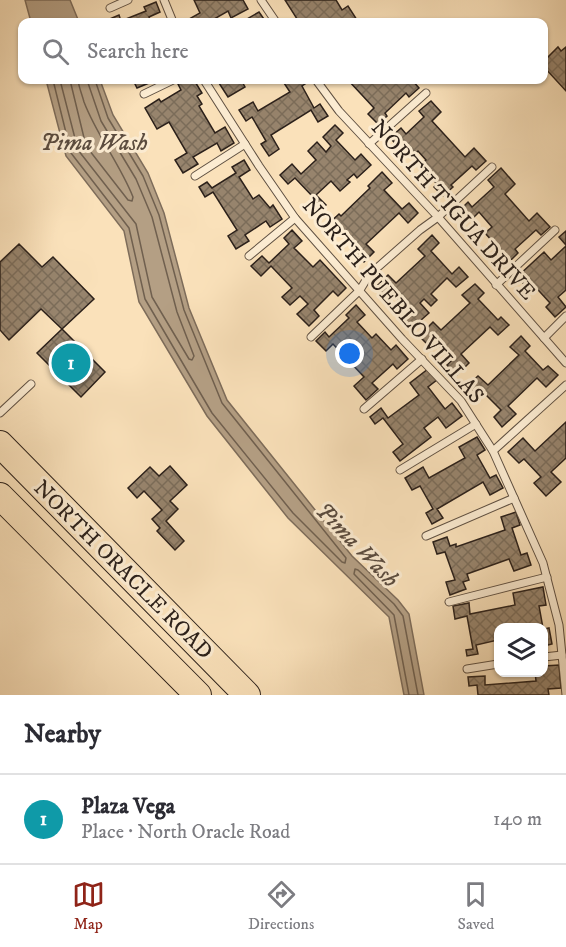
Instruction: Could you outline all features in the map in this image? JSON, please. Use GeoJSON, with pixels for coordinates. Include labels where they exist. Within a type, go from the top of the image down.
{"type":"FeatureCollection","features":[{"type":"Feature","properties":{"kind":"highway","name":"NORTH ORACLE ROAD"},"geometry":{"type":"LineString","coordinates":[[0,444],[247,695]]}},
{"type":"Feature","properties":{"kind":"highway","name":"NORTH ORACLE ROAD"},"geometry":{"type":"LineString","coordinates":[[0,496],[198,695]]}},
{"type":"Feature","properties":{"kind":"lane"},"geometry":{"type":"LineString","coordinates":[[110,8],[128,0]]}},
{"type":"Feature","properties":{"kind":"lane"},"geometry":{"type":"LineString","coordinates":[[164,0],[171,18]]}},
{"type":"Feature","properties":{"kind":"lane"},"geometry":{"type":"LineString","coordinates":[[261,0],[273,18]]}},
{"type":"Feature","properties":{"kind":"lane"},"geometry":{"type":"LineString","coordinates":[[144,94],[165,84]]}},
{"type":"Feature","properties":{"kind":"lane","name":"NORTH PUEBLO VILLAS"},"geometry":{"type":"LineString","coordinates":[[207,84],[295,218],[461,401],[493,451],[543,563],[559,625],[566,695]]}},
{"type":"Feature","properties":{"kind":"lane","name":"NORTH TIGUA DRIVE"},"geometry":{"type":"LineString","coordinates":[[319,84],[339,111],[438,217],[566,363]]}},
{"type":"Feature","properties":{"kind":"lane"},"geometry":{"type":"LineString","coordinates":[[369,144],[426,93]]}},
{"type":"Feature","properties":{"kind":"lane"},"geometry":{"type":"LineString","coordinates":[[195,176],[245,144]]}},
{"type":"Feature","properties":{"kind":"lane"},"geometry":{"type":"LineString","coordinates":[[310,337],[360,290],[369,275],[438,217],[492,167]]}},
{"type":"Feature","properties":{"kind":"lane"},"geometry":{"type":"LineString","coordinates":[[249,256],[295,218]]}},
{"type":"Feature","properties":{"kind":"lane"},"geometry":{"type":"LineString","coordinates":[[496,285],[555,230]]}},
{"type":"Feature","properties":{"kind":"lane"},"geometry":{"type":"LineString","coordinates":[[544,338],[566,316]]}},
{"type":"Feature","properties":{"kind":"lane"},"geometry":{"type":"LineString","coordinates":[[364,409],[422,359]]}},
{"type":"Feature","properties":{"kind":"lane"},"geometry":{"type":"LineString","coordinates":[[0,413],[31,384]]}},
{"type":"Feature","properties":{"kind":"lane"},"geometry":{"type":"LineString","coordinates":[[493,451],[566,385]]}},
{"type":"Feature","properties":{"kind":"lane"},"geometry":{"type":"LineString","coordinates":[[400,470],[476,424]]}},
{"type":"Feature","properties":{"kind":"lane"},"geometry":{"type":"LineString","coordinates":[[426,536],[514,498]]}},
{"type":"Feature","properties":{"kind":"lane"},"geometry":{"type":"LineString","coordinates":[[449,602],[547,577]]}},
{"type":"Feature","properties":{"kind":"lane"},"geometry":{"type":"LineString","coordinates":[[548,656],[562,655]]}},
{"type":"Feature","properties":{"kind":"lane"},"geometry":{"type":"LineString","coordinates":[[466,669],[494,665]]}},
{"type":"Feature","properties":{"kind":"water"},"geometry":{"type":"Polygon","coordinates":[[[25,0],[70,0],[77,18],[30,18],[25,0]]]}},
{"type":"Feature","properties":{"kind":"water","name":"Pima Wash"},"geometry":{"type":"Polygon","coordinates":[[[47,84],[101,84],[113,115],[148,173],[164,213],[189,308],[227,400],[352,556],[398,600],[409,614],[424,695],[404,695],[389,617],[288,518],[207,416],[139,302],[124,231],[66,156],[47,84]]]}},
{"type":"Feature","properties":{"kind":"building"},"geometry":{"type":"Polygon","coordinates":[[[194,0],[243,0],[248,9],[231,18],[228,11],[216,18],[191,18],[200,13],[194,0]]]}},
{"type":"Feature","properties":{"kind":"building"},"geometry":{"type":"Polygon","coordinates":[[[285,0],[336,0],[342,10],[348,6],[356,18],[296,18],[285,0]]]}},
{"type":"Feature","properties":{"kind":"building"},"geometry":{"type":"Polygon","coordinates":[[[156,2],[160,12],[149,18],[128,18],[146,11],[144,7],[156,2]]]}},
{"type":"Feature","properties":{"kind":"building"},"geometry":{"type":"Polygon","coordinates":[[[259,12],[263,18],[249,18],[259,12]]]}},
{"type":"Feature","properties":{"kind":"building"},"geometry":{"type":"Polygon","coordinates":[[[558,47],[561,51],[566,47],[566,91],[548,71],[548,57],[558,47]]]}},
{"type":"Feature","properties":{"kind":"building"},"geometry":{"type":"Polygon","coordinates":[[[135,84],[147,84],[137,88],[135,84]]]}},
{"type":"Feature","properties":{"kind":"building"},"geometry":{"type":"Polygon","coordinates":[[[178,84],[196,84],[202,93],[197,96],[202,104],[199,106],[215,133],[225,127],[234,143],[221,151],[217,143],[193,157],[198,164],[183,173],[175,160],[187,153],[169,122],[157,129],[145,108],[181,90],[178,84]]]}},
{"type":"Feature","properties":{"kind":"building"},"geometry":{"type":"Polygon","coordinates":[[[220,84],[243,84],[245,87],[228,97],[220,84]]]}},
{"type":"Feature","properties":{"kind":"building"},"geometry":{"type":"Polygon","coordinates":[[[285,84],[305,84],[302,86],[314,108],[320,104],[328,116],[318,122],[311,110],[271,135],[279,149],[269,156],[261,144],[266,141],[252,117],[246,121],[239,110],[253,102],[258,111],[290,92],[285,84]]]}},
{"type":"Feature","properties":{"kind":"building"},"geometry":{"type":"Polygon","coordinates":[[[352,84],[416,84],[419,88],[409,97],[406,93],[385,113],[387,116],[378,124],[368,114],[374,108],[352,84]]]}},
{"type":"Feature","properties":{"kind":"building"},"geometry":{"type":"Polygon","coordinates":[[[431,101],[441,112],[432,121],[465,157],[474,148],[486,161],[476,170],[472,166],[451,185],[453,187],[443,196],[434,187],[437,184],[420,166],[426,160],[418,151],[414,155],[405,145],[401,149],[390,138],[401,128],[406,134],[424,117],[419,111],[431,101]]]}},
{"type":"Feature","properties":{"kind":"building"},"geometry":{"type":"Polygon","coordinates":[[[335,125],[343,133],[336,140],[355,160],[361,154],[371,165],[357,178],[354,174],[347,180],[350,182],[340,191],[331,181],[316,195],[326,205],[317,213],[309,205],[315,199],[295,178],[288,184],[280,175],[292,164],[301,174],[316,160],[308,151],[317,142],[326,152],[331,146],[323,137],[335,125]]]}},
{"type":"Feature","properties":{"kind":"building"},"geometry":{"type":"Polygon","coordinates":[[[244,160],[250,170],[239,177],[253,199],[259,195],[270,208],[273,205],[282,219],[270,227],[266,221],[245,235],[249,241],[236,249],[228,236],[237,230],[213,192],[205,197],[199,187],[207,182],[212,188],[236,173],[232,167],[244,160]]]}},
{"type":"Feature","properties":{"kind":"building"},"geometry":{"type":"Polygon","coordinates":[[[501,168],[515,184],[505,194],[529,221],[537,213],[550,227],[541,235],[536,230],[515,249],[518,253],[510,261],[485,233],[492,227],[479,212],[471,220],[461,209],[468,202],[472,207],[494,187],[488,180],[501,168]]]}},
{"type":"Feature","properties":{"kind":"building"},"geometry":{"type":"Polygon","coordinates":[[[382,172],[392,183],[384,190],[402,209],[409,203],[418,213],[408,223],[399,213],[366,244],[374,252],[364,262],[355,253],[358,250],[339,231],[336,234],[327,225],[339,214],[341,216],[370,188],[368,186],[382,172]]]}},
{"type":"Feature","properties":{"kind":"building"},"geometry":{"type":"Polygon","coordinates":[[[292,230],[302,241],[294,248],[313,267],[320,260],[346,288],[338,296],[333,291],[314,310],[319,316],[309,326],[297,314],[308,304],[300,296],[290,305],[282,297],[292,288],[271,266],[261,276],[251,266],[262,256],[269,263],[289,244],[284,238],[292,230]]]}},
{"type":"Feature","properties":{"kind":"building"},"geometry":{"type":"Polygon","coordinates":[[[566,231],[566,245],[559,237],[566,231]]]}},
{"type":"Feature","properties":{"kind":"building"},"geometry":{"type":"Polygon","coordinates":[[[432,235],[439,243],[431,251],[452,274],[459,267],[468,277],[456,287],[447,278],[431,294],[437,300],[431,306],[424,299],[420,303],[429,313],[411,329],[402,319],[409,312],[390,292],[385,296],[376,287],[388,275],[396,283],[425,256],[418,249],[432,235]]]}},
{"type":"Feature","properties":{"kind":"building"},"geometry":{"type":"Polygon","coordinates":[[[19,244],[42,267],[53,257],[94,299],[62,329],[41,309],[9,340],[0,330],[0,262],[19,244]]]}},
{"type":"Feature","properties":{"kind":"building"},"geometry":{"type":"Polygon","coordinates":[[[566,246],[566,290],[558,297],[566,307],[555,317],[546,307],[550,303],[530,281],[525,285],[517,277],[544,252],[551,260],[566,246]]]}},
{"type":"Feature","properties":{"kind":"building"},"geometry":{"type":"Polygon","coordinates":[[[475,284],[484,293],[478,299],[498,320],[501,317],[509,325],[498,335],[490,327],[461,354],[469,363],[457,375],[447,365],[452,360],[432,339],[427,344],[419,336],[433,322],[441,330],[470,303],[462,295],[475,284]]]}},
{"type":"Feature","properties":{"kind":"building"},"geometry":{"type":"Polygon","coordinates":[[[356,305],[365,315],[357,322],[372,338],[376,334],[391,350],[396,345],[408,359],[397,369],[393,364],[372,383],[378,389],[366,400],[354,386],[364,377],[333,344],[326,351],[316,341],[325,332],[329,337],[349,318],[346,315],[356,305]]]}},
{"type":"Feature","properties":{"kind":"building"},"geometry":{"type":"Polygon","coordinates":[[[62,329],[105,372],[81,397],[37,353],[62,329]]]}},
{"type":"Feature","properties":{"kind":"building"},"geometry":{"type":"Polygon","coordinates":[[[521,336],[530,346],[525,351],[543,370],[548,366],[558,375],[546,387],[537,378],[508,406],[516,414],[502,427],[494,417],[501,410],[481,390],[477,394],[468,385],[478,376],[488,385],[519,355],[510,347],[521,336]]]}},
{"type":"Feature","properties":{"kind":"building"},"geometry":{"type":"Polygon","coordinates":[[[428,369],[437,380],[428,387],[445,409],[452,403],[462,416],[446,428],[438,417],[424,428],[431,437],[400,461],[393,452],[403,444],[383,418],[375,424],[370,417],[381,408],[388,418],[419,395],[410,383],[428,369]]]}},
{"type":"Feature","properties":{"kind":"building"},"geometry":{"type":"Polygon","coordinates":[[[566,422],[566,458],[551,472],[561,482],[546,496],[534,483],[541,477],[524,459],[519,463],[508,452],[523,438],[535,451],[566,422]]]}},
{"type":"Feature","properties":{"kind":"building"},"geometry":{"type":"Polygon","coordinates":[[[477,437],[485,450],[477,455],[490,478],[496,475],[503,488],[490,495],[483,482],[437,509],[443,518],[432,524],[426,513],[433,509],[420,486],[412,490],[405,478],[423,467],[429,478],[465,458],[459,447],[477,437]]]}},
{"type":"Feature","properties":{"kind":"building"},"geometry":{"type":"Polygon","coordinates":[[[170,466],[187,485],[170,501],[178,509],[166,521],[184,541],[175,550],[157,531],[160,528],[152,519],[162,510],[144,491],[137,498],[128,488],[150,467],[159,476],[170,466]]]}},
{"type":"Feature","properties":{"kind":"building"},"geometry":{"type":"Polygon","coordinates":[[[516,512],[520,525],[512,528],[521,555],[527,553],[531,565],[514,571],[509,559],[467,574],[469,580],[463,582],[466,589],[450,595],[446,582],[455,580],[445,552],[437,554],[433,542],[447,537],[450,546],[456,544],[456,547],[505,530],[501,517],[516,512]]]}},
{"type":"Feature","properties":{"kind":"building"},"geometry":{"type":"Polygon","coordinates":[[[543,587],[546,605],[539,606],[542,623],[494,623],[494,641],[476,645],[478,654],[467,656],[466,650],[473,649],[467,616],[455,619],[453,606],[469,603],[470,614],[515,605],[513,593],[543,587]]]}},
{"type":"Feature","properties":{"kind":"building"},"geometry":{"type":"Polygon","coordinates":[[[548,628],[552,644],[548,645],[548,628]]]}},
{"type":"Feature","properties":{"kind":"building"},"geometry":{"type":"Polygon","coordinates":[[[559,665],[561,688],[548,689],[549,695],[478,695],[477,685],[469,686],[468,677],[485,676],[485,685],[536,681],[536,677],[548,677],[548,666],[559,665]]]}},
{"type":"Feature","properties":{"kind":"place","name":"Plaza Vega"},"geometry":{"type":"Point","coordinates":[71,363]}}]}
